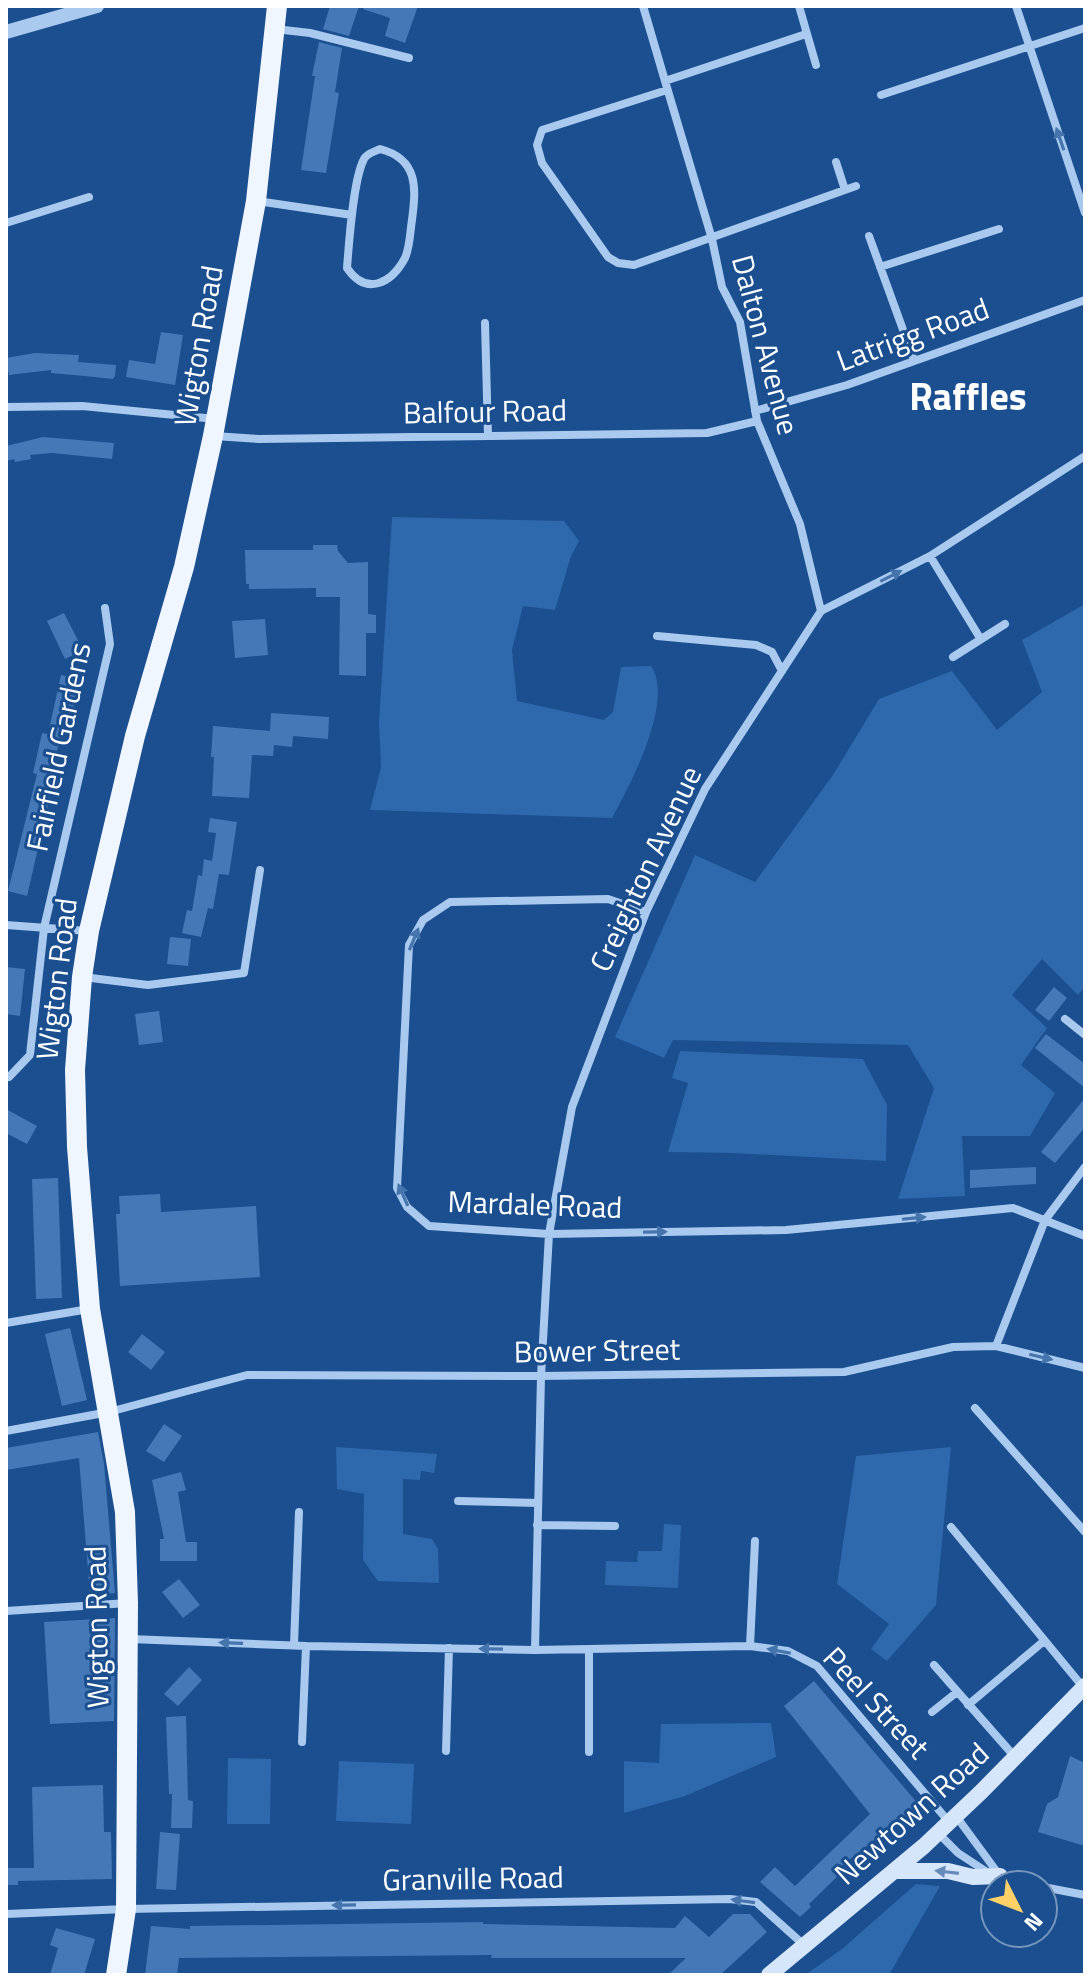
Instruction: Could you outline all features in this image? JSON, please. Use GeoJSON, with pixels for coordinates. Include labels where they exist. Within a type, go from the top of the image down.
{"type":"FeatureCollection","features":[{"type":"Feature","properties":{"kind":"main road","name":"Wigton Road"},"geometry":{"type":"LineString","coordinates":[[116,1975],[126,1909],[129,1639],[125,1512],[90,1309],[77,1147],[75,1070],[82,977],[89,931],[135,736],[184,567],[215,427],[256,201],[277,6]]}},
{"type":"Feature","properties":{"kind":"main road","name":"Newtown Road"},"geometry":{"type":"LineString","coordinates":[[769,1975],[948,1824],[1084,1687]]}},
{"type":"Feature","properties":{"kind":"main road"},"geometry":{"type":"LineString","coordinates":[[895,1871],[948,1871],[979,1877]]}},
{"type":"Feature","properties":{"kind":"street"},"geometry":{"type":"LineString","coordinates":[[6,32],[97,6]]}},
{"type":"Feature","properties":{"kind":"street","name":"Dalton Avenue"},"geometry":{"type":"LineString","coordinates":[[643,6],[712,239],[722,287],[740,322],[757,421],[800,524],[821,611]]}},
{"type":"Feature","properties":{"kind":"street"},"geometry":{"type":"LineString","coordinates":[[799,6],[816,65]]}},
{"type":"Feature","properties":{"kind":"street"},"geometry":{"type":"LineString","coordinates":[[1016,6],[1085,213]]}},
{"type":"Feature","properties":{"kind":"street"},"geometry":{"type":"LineString","coordinates":[[881,95],[1085,28]]}},
{"type":"Feature","properties":{"kind":"street"},"geometry":{"type":"LineString","coordinates":[[275,29],[310,33],[409,58]]}},
{"type":"Feature","properties":{"kind":"street"},"geometry":{"type":"LineString","coordinates":[[806,34],[542,130],[537,145],[542,163],[608,257],[618,263],[634,265],[856,186]]}},
{"type":"Feature","properties":{"kind":"street"},"geometry":{"type":"LineString","coordinates":[[380,149],[395,155],[409,170],[416,190],[406,255],[384,281],[367,285],[358,282],[347,268],[352,215],[364,159],[380,149]]}},
{"type":"Feature","properties":{"kind":"street"},"geometry":{"type":"LineString","coordinates":[[836,162],[845,190]]}},
{"type":"Feature","properties":{"kind":"street"},"geometry":{"type":"LineString","coordinates":[[6,223],[89,197]]}},
{"type":"Feature","properties":{"kind":"street"},"geometry":{"type":"LineString","coordinates":[[256,201],[352,215]]}},
{"type":"Feature","properties":{"kind":"street"},"geometry":{"type":"LineString","coordinates":[[880,267],[999,229]]}},
{"type":"Feature","properties":{"kind":"street"},"geometry":{"type":"LineString","coordinates":[[869,236],[914,360]]}},
{"type":"Feature","properties":{"kind":"street","name":"Latrigg Road"},"geometry":{"type":"LineString","coordinates":[[755,411],[847,385],[1085,300]]}},
{"type":"Feature","properties":{"kind":"street"},"geometry":{"type":"LineString","coordinates":[[485,323],[488,436]]}},
{"type":"Feature","properties":{"kind":"street","name":"Balfour Road"},"geometry":{"type":"LineString","coordinates":[[6,407],[82,406],[215,427],[259,439],[707,433],[757,421]]}},
{"type":"Feature","properties":{"kind":"street"},"geometry":{"type":"LineString","coordinates":[[821,611],[930,556],[1085,456]]}},
{"type":"Feature","properties":{"kind":"street"},"geometry":{"type":"LineString","coordinates":[[930,556],[980,638]]}},
{"type":"Feature","properties":{"kind":"street","name":"Fairfield Gardens"},"geometry":{"type":"LineString","coordinates":[[9,1077],[30,1055],[44,928],[110,644],[105,608]]}},
{"type":"Feature","properties":{"kind":"street","name":"Creighton Avenue"},"geometry":{"type":"LineString","coordinates":[[535,1650],[541,1376],[549,1234],[572,1107],[646,912],[705,789],[821,611]]}},
{"type":"Feature","properties":{"kind":"street"},"geometry":{"type":"LineString","coordinates":[[953,657],[1005,624]]}},
{"type":"Feature","properties":{"kind":"street"},"geometry":{"type":"LineString","coordinates":[[657,636],[756,645],[772,652],[782,671]]}},
{"type":"Feature","properties":{"kind":"street"},"geometry":{"type":"LineString","coordinates":[[82,977],[148,985],[244,973],[260,870]]}},
{"type":"Feature","properties":{"kind":"street","name":"Mardale Road"},"geometry":{"type":"LineString","coordinates":[[646,912],[608,899],[450,902],[423,920],[409,945],[397,1188],[407,1207],[429,1226],[549,1234],[786,1230],[1013,1208],[1085,1236]]}},
{"type":"Feature","properties":{"kind":"street"},"geometry":{"type":"LineString","coordinates":[[6,925],[89,931]]}},
{"type":"Feature","properties":{"kind":"street"},"geometry":{"type":"LineString","coordinates":[[1065,1019],[1085,1035]]}},
{"type":"Feature","properties":{"kind":"street"},"geometry":{"type":"LineString","coordinates":[[996,1346],[1045,1220],[1085,1167]]}},
{"type":"Feature","properties":{"kind":"street"},"geometry":{"type":"LineString","coordinates":[[6,1323],[90,1309]]}},
{"type":"Feature","properties":{"kind":"street","name":"Bower Street"},"geometry":{"type":"LineString","coordinates":[[6,1431],[109,1412],[247,1375],[541,1376],[844,1372],[953,1347],[996,1346],[1085,1368]]}},
{"type":"Feature","properties":{"kind":"street"},"geometry":{"type":"LineString","coordinates":[[975,1408],[1085,1532]]}},
{"type":"Feature","properties":{"kind":"street"},"geometry":{"type":"LineString","coordinates":[[458,1501],[538,1503]]}},
{"type":"Feature","properties":{"kind":"street"},"geometry":{"type":"LineString","coordinates":[[294,1645],[299,1512]]}},
{"type":"Feature","properties":{"kind":"street"},"geometry":{"type":"LineString","coordinates":[[537,1525],[615,1526]]}},
{"type":"Feature","properties":{"kind":"street"},"geometry":{"type":"LineString","coordinates":[[951,1527],[1084,1687]]}},
{"type":"Feature","properties":{"kind":"street"},"geometry":{"type":"LineString","coordinates":[[750,1646],[755,1541]]}},
{"type":"Feature","properties":{"kind":"street"},"geometry":{"type":"LineString","coordinates":[[6,1611],[128,1603]]}},
{"type":"Feature","properties":{"kind":"street","name":"Peel Street"},"geometry":{"type":"LineString","coordinates":[[129,1639],[535,1650],[750,1646],[788,1651],[817,1666],[948,1824]]}},
{"type":"Feature","properties":{"kind":"street"},"geometry":{"type":"LineString","coordinates":[[968,1705],[1044,1641]]}},
{"type":"Feature","properties":{"kind":"street"},"geometry":{"type":"LineString","coordinates":[[302,1742],[306,1646]]}},
{"type":"Feature","properties":{"kind":"street"},"geometry":{"type":"LineString","coordinates":[[446,1751],[449,1648]]}},
{"type":"Feature","properties":{"kind":"street"},"geometry":{"type":"LineString","coordinates":[[589,1649],[589,1752]]}},
{"type":"Feature","properties":{"kind":"street"},"geometry":{"type":"LineString","coordinates":[[934,1665],[1015,1758]]}},
{"type":"Feature","properties":{"kind":"street"},"geometry":{"type":"LineString","coordinates":[[932,1712],[957,1692]]}},
{"type":"Feature","properties":{"kind":"street"},"geometry":{"type":"LineString","coordinates":[[948,1824],[993,1869]]}},
{"type":"Feature","properties":{"kind":"street"},"geometry":{"type":"LineString","coordinates":[[948,1824],[979,1869]]}},
{"type":"Feature","properties":{"kind":"street"},"geometry":{"type":"LineString","coordinates":[[1059,1890],[1085,1895]]}},
{"type":"Feature","properties":{"kind":"street","name":"Granville Road"},"geometry":{"type":"LineString","coordinates":[[6,1914],[126,1909],[730,1899],[756,1902],[805,1946]]}},
{"type":"Feature","properties":{"kind":"shaded area"},"geometry":{"type":"Polygon","coordinates":[[[392,517],[564,521],[579,541],[571,556],[555,610],[523,606],[512,650],[517,701],[604,720],[613,712],[621,667],[651,666],[657,681],[658,700],[654,721],[639,765],[612,818],[370,810],[381,767],[379,722],[392,517]]]}},
{"type":"Feature","properties":{"kind":"shaded area"},"geometry":{"type":"Polygon","coordinates":[[[1085,604],[1085,986],[1078,995],[1042,959],[1012,995],[1047,1028],[1021,1065],[1055,1093],[1030,1136],[962,1136],[965,1196],[898,1199],[934,1088],[908,1045],[673,1040],[664,1058],[615,1037],[695,855],[755,882],[833,775],[879,699],[952,671],[997,730],[1042,692],[1022,640],[1085,604]]]}},
{"type":"Feature","properties":{"kind":"shaded area"},"geometry":{"type":"Polygon","coordinates":[[[680,1051],[863,1059],[887,1105],[886,1161],[668,1152],[688,1083],[672,1078],[680,1051]]]}},
{"type":"Feature","properties":{"kind":"shaded area"},"geometry":{"type":"Polygon","coordinates":[[[336,1447],[437,1454],[434,1473],[421,1471],[420,1480],[403,1479],[403,1534],[432,1539],[438,1549],[439,1583],[378,1581],[363,1560],[364,1494],[337,1489],[336,1447]]]}},
{"type":"Feature","properties":{"kind":"shaded area"},"geometry":{"type":"Polygon","coordinates":[[[951,1447],[936,1605],[887,1661],[871,1649],[889,1624],[837,1584],[856,1456],[951,1447]]]}},
{"type":"Feature","properties":{"kind":"shaded area"},"geometry":{"type":"Polygon","coordinates":[[[664,1524],[681,1525],[678,1588],[605,1585],[606,1561],[637,1562],[638,1551],[662,1551],[664,1524]]]}},
{"type":"Feature","properties":{"kind":"shaded area"},"geometry":{"type":"Polygon","coordinates":[[[771,1723],[776,1757],[685,1796],[624,1813],[624,1761],[659,1763],[661,1724],[771,1723]]]}},
{"type":"Feature","properties":{"kind":"shaded area"},"geometry":{"type":"Polygon","coordinates":[[[228,1758],[271,1759],[270,1824],[227,1824],[228,1758]]]}},
{"type":"Feature","properties":{"kind":"shaded area"},"geometry":{"type":"Polygon","coordinates":[[[339,1761],[414,1764],[411,1824],[336,1821],[339,1761]]]}},
{"type":"Feature","properties":{"kind":"shaded area"},"geometry":{"type":"Polygon","coordinates":[[[916,1884],[940,1886],[889,1975],[805,1975],[842,1949],[916,1884]]]}},
{"type":"Feature","properties":{"kind":"building"},"geometry":{"type":"Polygon","coordinates":[[[330,6],[359,6],[349,36],[323,29],[330,6]]]}},
{"type":"Feature","properties":{"kind":"building"},"geometry":{"type":"Polygon","coordinates":[[[364,6],[418,6],[405,43],[385,36],[390,18],[363,9],[364,6]]]}},
{"type":"Feature","properties":{"kind":"building"},"geometry":{"type":"Polygon","coordinates":[[[319,42],[342,48],[335,92],[339,93],[326,173],[301,170],[319,42]]]}},
{"type":"Feature","properties":{"kind":"building"},"geometry":{"type":"Polygon","coordinates":[[[161,332],[183,335],[175,385],[126,377],[129,360],[155,364],[161,332]]]}},
{"type":"Feature","properties":{"kind":"building"},"geometry":{"type":"Polygon","coordinates":[[[35,353],[79,355],[78,362],[116,365],[115,376],[113,379],[51,373],[51,370],[9,375],[6,358],[35,353]]]}},
{"type":"Feature","properties":{"kind":"building"},"geometry":{"type":"Polygon","coordinates":[[[43,437],[114,443],[112,459],[52,453],[30,455],[31,459],[15,462],[14,459],[6,461],[6,446],[43,437]]]}},
{"type":"Feature","properties":{"kind":"building"},"geometry":{"type":"Polygon","coordinates":[[[313,545],[337,545],[348,563],[368,562],[368,614],[376,615],[376,633],[366,633],[366,676],[339,675],[340,597],[316,597],[316,588],[249,589],[249,584],[246,584],[245,550],[313,550],[313,545]]]}},
{"type":"Feature","properties":{"kind":"building"},"geometry":{"type":"Polygon","coordinates":[[[64,613],[83,650],[65,659],[47,621],[64,613]]]}},
{"type":"Feature","properties":{"kind":"building"},"geometry":{"type":"Polygon","coordinates":[[[265,619],[268,655],[235,658],[232,621],[265,619]]]}},
{"type":"Feature","properties":{"kind":"building"},"geometry":{"type":"Polygon","coordinates":[[[61,675],[80,679],[71,719],[65,718],[27,896],[8,891],[37,774],[33,773],[42,733],[48,734],[61,675]]]}},
{"type":"Feature","properties":{"kind":"building"},"geometry":{"type":"Polygon","coordinates":[[[271,713],[329,717],[328,739],[293,736],[292,747],[274,745],[273,756],[252,755],[249,798],[212,796],[213,726],[270,731],[271,713]]]}},
{"type":"Feature","properties":{"kind":"building"},"geometry":{"type":"Polygon","coordinates":[[[210,818],[237,822],[229,875],[219,874],[213,909],[208,908],[201,937],[182,933],[187,910],[192,911],[204,859],[212,861],[216,833],[208,832],[210,818]]]}},
{"type":"Feature","properties":{"kind":"building"},"geometry":{"type":"Polygon","coordinates":[[[170,937],[191,939],[188,966],[167,964],[170,937]]]}},
{"type":"Feature","properties":{"kind":"building"},"geometry":{"type":"Polygon","coordinates":[[[6,967],[25,969],[20,1016],[6,1014],[6,967]]]}},
{"type":"Feature","properties":{"kind":"building"},"geometry":{"type":"Polygon","coordinates":[[[1054,987],[1067,998],[1049,1021],[1035,1010],[1054,987]]]}},
{"type":"Feature","properties":{"kind":"building"},"geometry":{"type":"Polygon","coordinates":[[[159,1011],[163,1042],[139,1045],[135,1014],[159,1011]]]}},
{"type":"Feature","properties":{"kind":"building"},"geometry":{"type":"Polygon","coordinates":[[[1046,1034],[1085,1064],[1085,1088],[1035,1048],[1046,1034]]]}},
{"type":"Feature","properties":{"kind":"building"},"geometry":{"type":"Polygon","coordinates":[[[1085,1098],[1085,1127],[1055,1163],[1041,1152],[1085,1098]]]}},
{"type":"Feature","properties":{"kind":"building"},"geometry":{"type":"Polygon","coordinates":[[[6,1109],[37,1126],[27,1144],[6,1133],[6,1109]]]}},
{"type":"Feature","properties":{"kind":"building"},"geometry":{"type":"Polygon","coordinates":[[[1036,1167],[1036,1184],[970,1188],[970,1170],[1036,1167]]]}},
{"type":"Feature","properties":{"kind":"building"},"geometry":{"type":"Polygon","coordinates":[[[58,1178],[62,1298],[36,1299],[32,1179],[58,1178]]]}},
{"type":"Feature","properties":{"kind":"building"},"geometry":{"type":"Polygon","coordinates":[[[160,1194],[161,1212],[256,1206],[260,1277],[120,1286],[116,1214],[120,1214],[119,1196],[160,1194]]]}},
{"type":"Feature","properties":{"kind":"building"},"geometry":{"type":"Polygon","coordinates":[[[70,1328],[87,1400],[62,1406],[45,1334],[70,1328]]]}},
{"type":"Feature","properties":{"kind":"building"},"geometry":{"type":"Polygon","coordinates":[[[142,1334],[165,1352],[151,1370],[128,1352],[142,1334]]]}},
{"type":"Feature","properties":{"kind":"building"},"geometry":{"type":"Polygon","coordinates":[[[164,1424],[182,1436],[164,1462],[146,1451],[164,1424]]]}},
{"type":"Feature","properties":{"kind":"building"},"geometry":{"type":"Polygon","coordinates":[[[98,1432],[104,1464],[115,1593],[90,1596],[79,1458],[6,1470],[6,1448],[98,1432]]]}},
{"type":"Feature","properties":{"kind":"building"},"geometry":{"type":"Polygon","coordinates":[[[181,1472],[186,1490],[178,1492],[186,1542],[197,1542],[197,1561],[160,1561],[160,1539],[164,1539],[152,1480],[181,1472]]]}},
{"type":"Feature","properties":{"kind":"building"},"geometry":{"type":"Polygon","coordinates":[[[179,1579],[200,1605],[183,1618],[162,1592],[179,1579]]]}},
{"type":"Feature","properties":{"kind":"building"},"geometry":{"type":"Polygon","coordinates":[[[115,1618],[114,1721],[50,1724],[44,1622],[115,1618]]]}},
{"type":"Feature","properties":{"kind":"building"},"geometry":{"type":"Polygon","coordinates":[[[189,1667],[202,1680],[178,1706],[164,1694],[189,1667]]]}},
{"type":"Feature","properties":{"kind":"building"},"geometry":{"type":"Polygon","coordinates":[[[814,1681],[919,1805],[890,1833],[887,1830],[839,1868],[841,1873],[800,1917],[760,1882],[775,1867],[795,1886],[870,1814],[784,1706],[814,1681]]]}},
{"type":"Feature","properties":{"kind":"building"},"geometry":{"type":"Polygon","coordinates":[[[186,1716],[188,1800],[193,1801],[192,1828],[171,1828],[172,1794],[169,1794],[166,1717],[186,1716]]]}},
{"type":"Feature","properties":{"kind":"building"},"geometry":{"type":"Polygon","coordinates":[[[1070,1756],[1085,1763],[1085,1846],[1038,1832],[1047,1804],[1058,1797],[1070,1756]]]}},
{"type":"Feature","properties":{"kind":"building"},"geometry":{"type":"Polygon","coordinates":[[[103,1785],[104,1832],[111,1832],[112,1879],[18,1881],[18,1885],[6,1885],[6,1868],[34,1868],[32,1787],[103,1785]]]}},
{"type":"Feature","properties":{"kind":"building"},"geometry":{"type":"Polygon","coordinates":[[[160,1832],[180,1834],[176,1890],[156,1889],[160,1832]]]}},
{"type":"Feature","properties":{"kind":"building"},"geometry":{"type":"Polygon","coordinates":[[[733,1914],[750,1914],[767,1932],[720,1975],[668,1975],[686,1958],[491,1958],[492,1955],[179,1958],[177,1975],[145,1975],[151,1926],[190,1929],[190,1926],[483,1922],[675,1928],[685,1916],[709,1937],[733,1914]]]}},
{"type":"Feature","properties":{"kind":"building"},"geometry":{"type":"Polygon","coordinates":[[[56,1928],[95,1939],[84,1975],[50,1975],[58,1948],[50,1945],[56,1928]]]}},
{"type":"Feature","properties":{"kind":"district","name":"Raffles"},"geometry":{"type":"Point","coordinates":[968,397]}}]}
